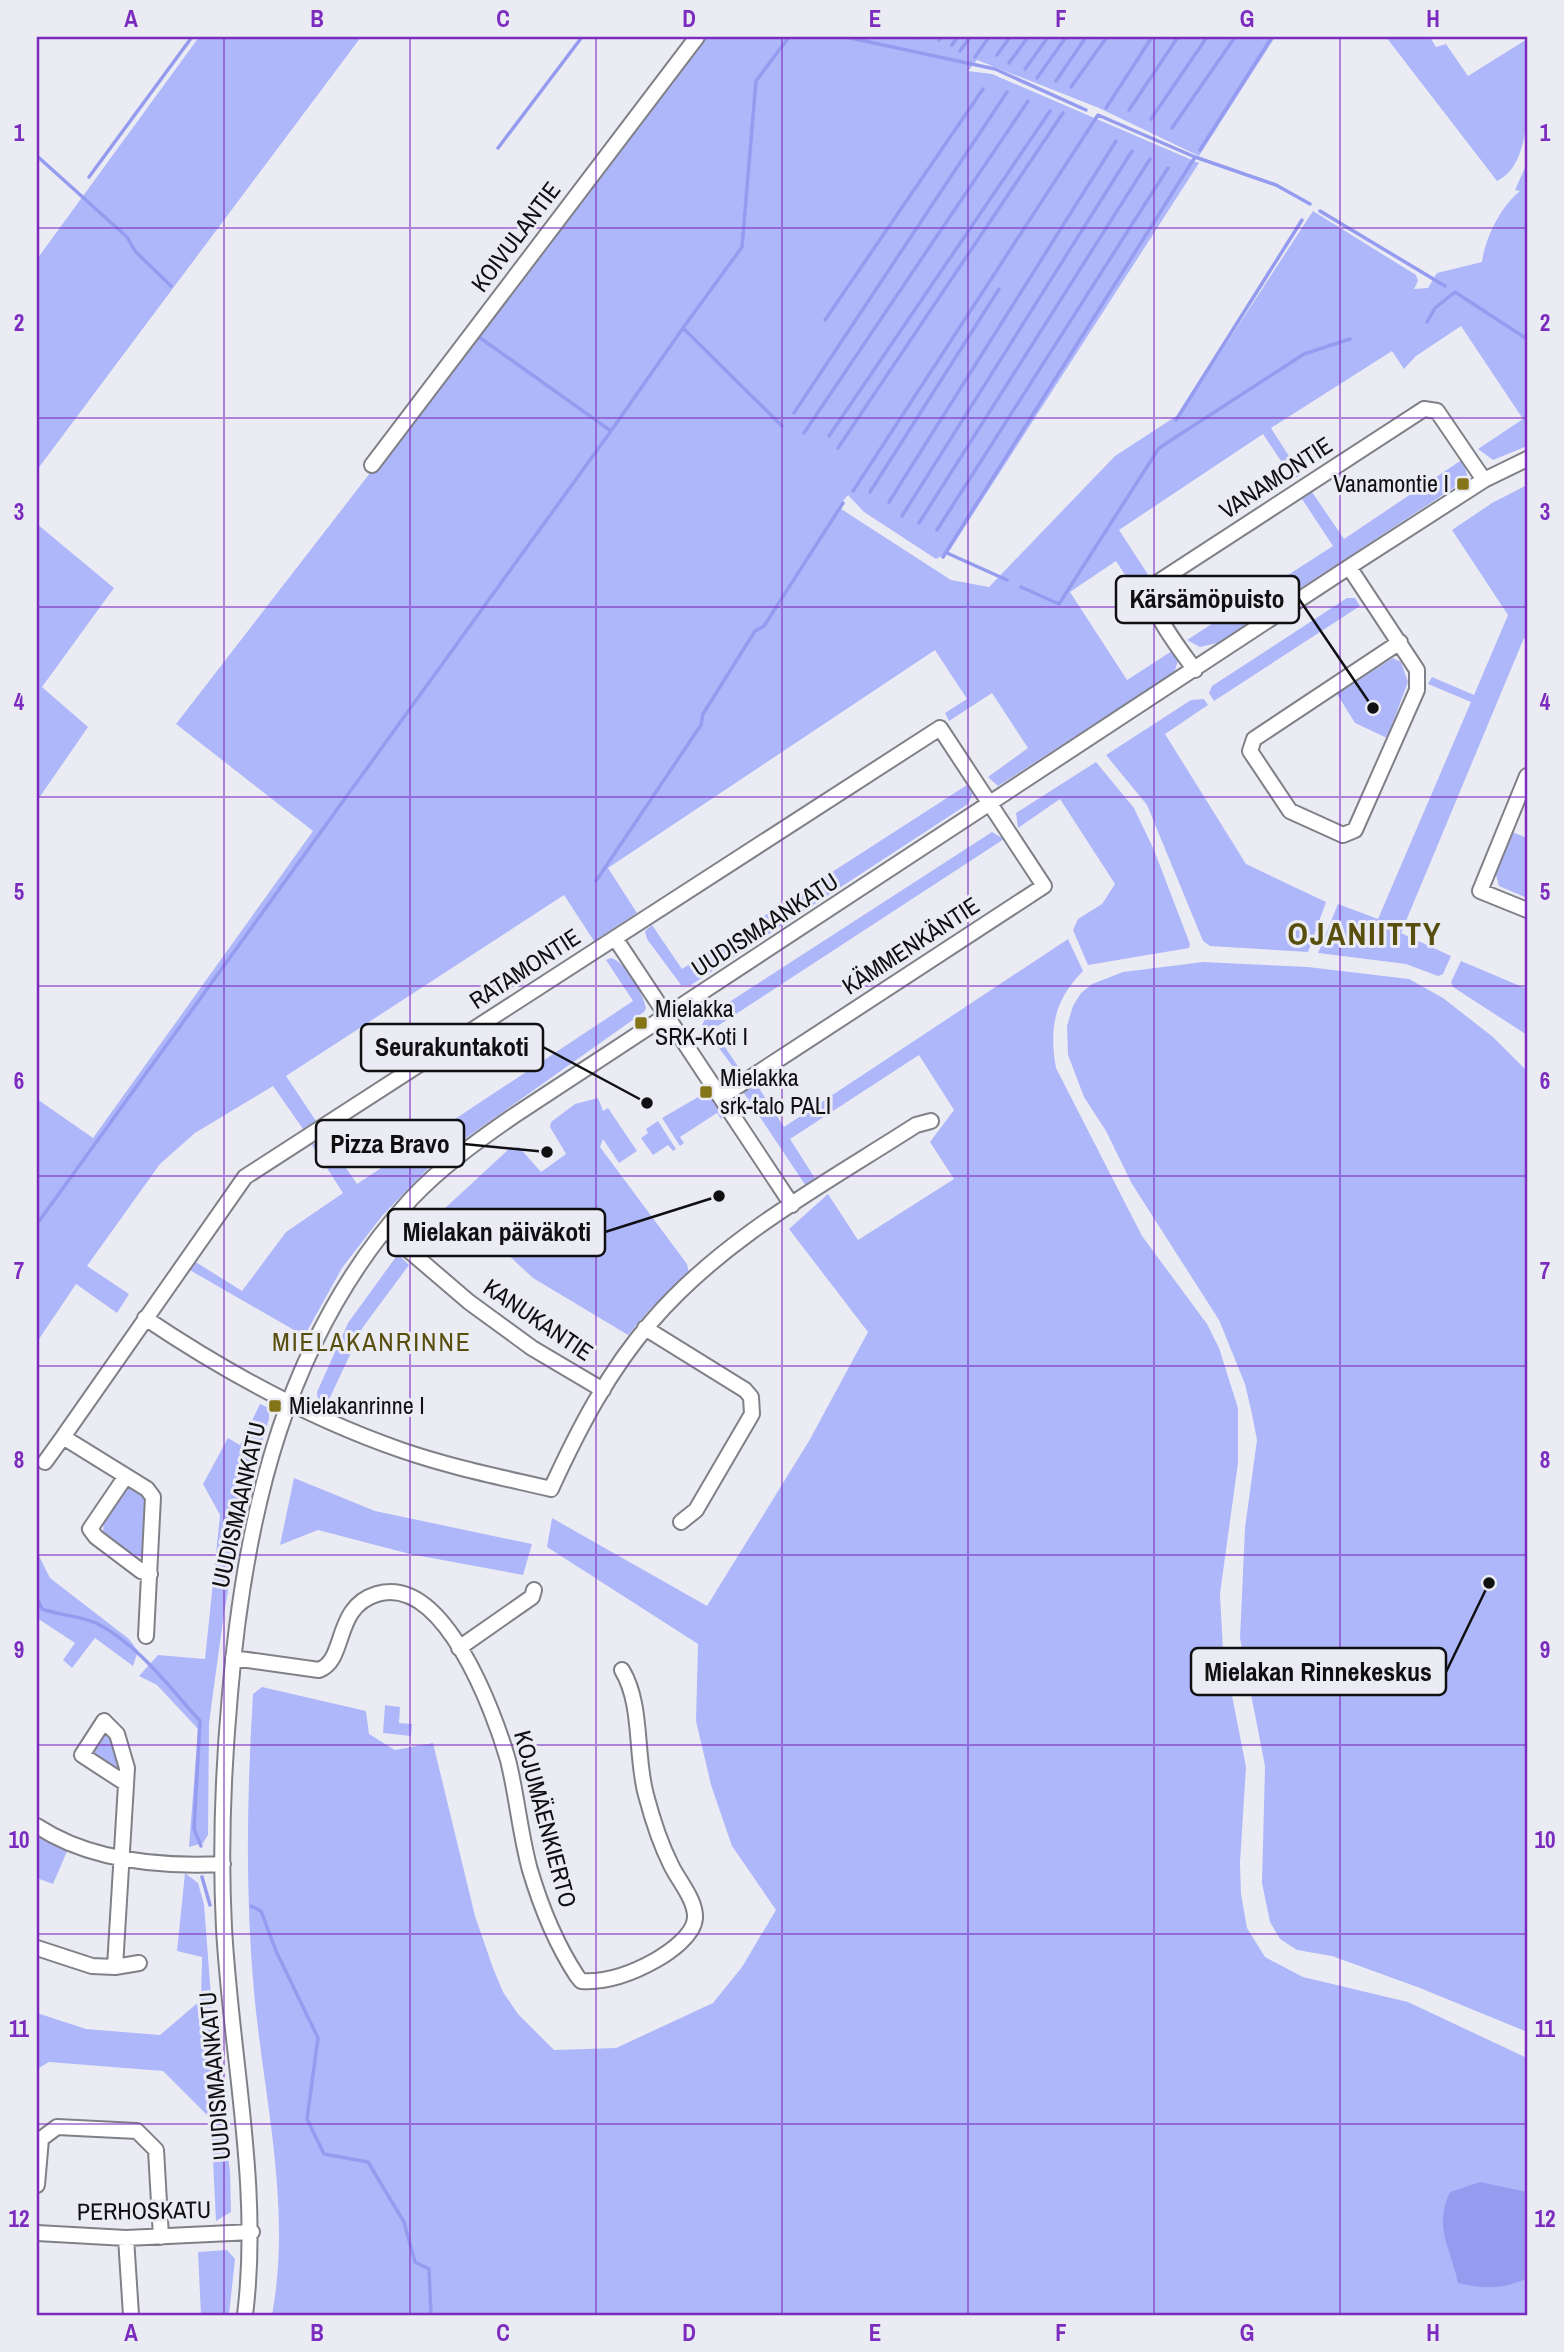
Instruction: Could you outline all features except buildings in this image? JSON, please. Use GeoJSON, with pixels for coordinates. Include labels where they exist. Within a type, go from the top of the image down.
{"type":"FeatureCollection","features":[{"type":"Feature","properties":{"kind":"street","name":"KOIVULANTIE"},"geometry":{"type":"LineString","coordinates":[[372,465],[697,37]]}},
{"type":"Feature","properties":{"kind":"street","name":"VANAMONTIE"},"geometry":{"type":"LineString","coordinates":[[1195,670],[1153,606],[1149,593],[1152,586],[1424,409],[1437,411],[1483,481]]}},
{"type":"Feature","properties":{"kind":"street","name":"UUDISMAANKATU"},"geometry":{"type":"LineString","coordinates":[[245,2315],[252,2232],[224,1927],[227,1732],[233,1658],[254,1523],[288,1400],[320,1326],[352,1275],[385,1230],[430,1180],[465,1150],[1349,567],[1483,481],[1527,459]]}},
{"type":"Feature","properties":{"kind":"street"},"geometry":{"type":"LineString","coordinates":[[1349,567],[1400,642],[1417,670],[1417,690],[1355,830],[1343,835],[1290,811],[1250,751],[1254,739],[1400,642]]}},
{"type":"Feature","properties":{"kind":"street","name":"RATAMONTIE"},"geometry":{"type":"LineString","coordinates":[[46,1462],[245,1177],[940,728],[990,804]]}},
{"type":"Feature","properties":{"kind":"street"},"geometry":{"type":"LineString","coordinates":[[1527,776],[1480,891],[1527,910]]}},
{"type":"Feature","properties":{"kind":"street","name":"KÄMMENKÄNTIE"},"geometry":{"type":"LineString","coordinates":[[721,1097],[1044,886],[990,804]]}},
{"type":"Feature","properties":{"kind":"street"},"geometry":{"type":"LineString","coordinates":[[615,938],[792,1205]]}},
{"type":"Feature","properties":{"kind":"street"},"geometry":{"type":"LineString","coordinates":[[145,1318],[219,1363],[288,1400],[400,1450],[551,1489],[603,1390],[645,1328],[698,1274],[792,1205],[916,1125],[931,1121]]}},
{"type":"Feature","properties":{"kind":"street","name":"KANUKANTIE"},"geometry":{"type":"LineString","coordinates":[[385,1230],[469,1302],[532,1348],[603,1390]]}},
{"type":"Feature","properties":{"kind":"street"},"geometry":{"type":"LineString","coordinates":[[645,1328],[745,1390],[753,1405],[752,1414],[696,1510],[681,1522]]}},
{"type":"Feature","properties":{"kind":"street"},"geometry":{"type":"LineString","coordinates":[[63,1437],[147,1489],[152,1497],[146,1636]]}},
{"type":"Feature","properties":{"kind":"street"},"geometry":{"type":"LineString","coordinates":[[126,1476],[90,1529],[105,1544],[141,1571],[150,1574]]}},
{"type":"Feature","properties":{"kind":"street"},"geometry":{"type":"LineString","coordinates":[[459,1648],[531,1597],[534,1590]]}},
{"type":"Feature","properties":{"kind":"street","name":"KOJUMÄENKIERTO"},"geometry":{"type":"LineString","coordinates":[[233,1658],[306,1671],[324,1668],[334,1655],[343,1626],[357,1606],[367,1599],[386,1593],[409,1595],[419,1600],[459,1648],[487,1700],[502,1741],[530,1868],[545,1915],[567,1962],[581,1981],[614,1978],[643,1967],[674,1947],[695,1920],[693,1905],[671,1865],[652,1816],[639,1769],[631,1688],[622,1670]]}},
{"type":"Feature","properties":{"kind":"street"},"geometry":{"type":"LineString","coordinates":[[115,1967],[125,1783]]}},
{"type":"Feature","properties":{"kind":"street"},"geometry":{"type":"LineString","coordinates":[[37,1826],[72,1844],[122,1859],[223,1864]]}},
{"type":"Feature","properties":{"kind":"street"},"geometry":{"type":"LineString","coordinates":[[37,1948],[92,1966],[115,1967],[139,1963]]}},
{"type":"Feature","properties":{"kind":"street"},"geometry":{"type":"LineString","coordinates":[[37,2185],[41,2139],[57,2126],[137,2131],[156,2150],[161,2237]]}},
{"type":"Feature","properties":{"kind":"street","name":"PERHOSKATU"},"geometry":{"type":"LineString","coordinates":[[37,2234],[126,2238],[252,2232]]}},
{"type":"Feature","properties":{"kind":"street"},"geometry":{"type":"LineString","coordinates":[[126,2238],[131,2315]]}},
{"type":"Feature","properties":{"kind":"shaded area"},"geometry":{"type":"Polygon","coordinates":[[[199,37],[361,37],[37,470],[37,259],[199,37]]]}},
{"type":"Feature","properties":{"kind":"shaded area"},"geometry":{"type":"Polygon","coordinates":[[[707,37],[1275,37],[1199,156],[1099,108],[977,60],[968,71],[992,74],[1199,163],[948,553],[936,559],[864,512],[848,495],[838,507],[951,580],[989,587],[1115,456],[1181,413],[1313,211],[1416,275],[1418,281],[1414,289],[1428,288],[1437,273],[1482,262],[1495,223],[1506,205],[1520,191],[1515,190],[1527,163],[1527,446],[1493,460],[1478,449],[1523,419],[1461,326],[1416,356],[1404,369],[1392,351],[1271,428],[1301,475],[1293,479],[1263,434],[1119,530],[1149,576],[1133,587],[1116,561],[1070,592],[1127,680],[1172,651],[1178,661],[1174,673],[998,786],[988,777],[1028,748],[992,693],[949,721],[945,713],[967,699],[935,650],[608,868],[637,913],[594,941],[564,895],[286,1076],[316,1121],[303,1129],[273,1086],[195,1133],[160,1164],[87,1266],[129,1294],[117,1313],[76,1284],[37,1342],[37,1099],[93,1138],[313,831],[176,724],[707,37]]]}},
{"type":"Feature","properties":{"kind":"shaded area"},"geometry":{"type":"Polygon","coordinates":[[[1386,37],[1430,37],[1436,47],[1446,44],[1468,76],[1527,39],[1527,117],[1519,156],[1510,171],[1497,181],[1386,37]]]}},
{"type":"Feature","properties":{"kind":"shaded area"},"geometry":{"type":"Polygon","coordinates":[[[1463,459],[1467,475],[1464,481],[1217,643],[1200,647],[1187,640],[1333,546],[1302,499],[1312,492],[1344,539],[1463,459]]]}},
{"type":"Feature","properties":{"kind":"shaded area"},"geometry":{"type":"Polygon","coordinates":[[[1527,485],[1527,639],[1524,638],[1401,933],[1451,956],[1443,974],[1438,976],[1406,964],[1318,953],[1338,904],[1378,919],[1471,702],[1428,684],[1432,677],[1474,695],[1508,615],[1452,530],[1492,503],[1527,485]]]}},
{"type":"Feature","properties":{"kind":"shaded area"},"geometry":{"type":"Polygon","coordinates":[[[37,524],[114,588],[42,687],[88,727],[37,801],[37,524]]]}},
{"type":"Feature","properties":{"kind":"shaded area"},"geometry":{"type":"Polygon","coordinates":[[[1347,598],[1355,598],[1360,606],[1214,701],[1209,693],[1212,686],[1347,598]]]}},
{"type":"Feature","properties":{"kind":"shaded area"},"geometry":{"type":"Polygon","coordinates":[[[1393,658],[1401,662],[1408,682],[1387,738],[1355,723],[1337,694],[1393,658]]]}},
{"type":"Feature","properties":{"kind":"shaded area"},"geometry":{"type":"Polygon","coordinates":[[[1204,699],[1208,705],[1165,734],[1246,864],[1326,902],[1308,952],[1210,946],[1203,941],[1147,805],[1106,755],[1191,700],[1204,699]]]}},
{"type":"Feature","properties":{"kind":"shaded area"},"geometry":{"type":"Polygon","coordinates":[[[1096,762],[1134,808],[1154,850],[1190,944],[1189,948],[1088,965],[1073,930],[1078,919],[1102,904],[1115,884],[1060,799],[1018,828],[1016,813],[1096,762]]]}},
{"type":"Feature","properties":{"kind":"shaded area"},"geometry":{"type":"Polygon","coordinates":[[[970,783],[974,791],[968,804],[691,985],[681,985],[647,939],[645,931],[652,925],[682,969],[970,783]]]}},
{"type":"Feature","properties":{"kind":"shaded area"},"geometry":{"type":"Polygon","coordinates":[[[992,832],[1004,839],[713,1029],[741,1071],[736,1071],[702,1025],[706,1017],[992,832]]]}},
{"type":"Feature","properties":{"kind":"shaded area"},"geometry":{"type":"Polygon","coordinates":[[[1512,832],[1527,838],[1527,898],[1499,886],[1496,875],[1512,832]]]}},
{"type":"Feature","properties":{"kind":"shaded area"},"geometry":{"type":"Polygon","coordinates":[[[1068,939],[1083,971],[1066,993],[1056,1016],[1053,1040],[1056,1068],[1142,1236],[1207,1324],[1219,1348],[1238,1408],[1238,1463],[1220,1594],[1223,1650],[1246,1767],[1240,1863],[1241,1894],[1247,1928],[1265,1957],[1303,1977],[1408,2002],[1527,2058],[1527,2313],[272,2315],[277,2275],[278,2194],[258,2032],[249,1918],[248,1806],[253,1694],[262,1687],[366,1711],[369,1734],[395,1750],[433,1743],[475,1916],[493,1968],[503,1992],[518,2014],[554,2050],[616,2048],[713,2003],[742,1967],[776,1910],[732,1846],[711,1785],[696,1721],[698,1644],[547,1547],[552,1518],[707,1606],[809,1441],[868,1332],[789,1229],[828,1194],[858,1240],[954,1179],[930,1142],[954,1110],[919,1055],[790,1139],[816,1180],[806,1186],[743,1092],[757,1085],[784,1127],[1068,939]]]}},
{"type":"Feature","properties":{"kind":"shaded area"},"geometry":{"type":"Polygon","coordinates":[[[611,958],[622,965],[638,987],[646,1008],[644,1012],[439,1157],[382,1216],[342,1268],[300,1344],[288,1344],[294,1330],[188,1269],[194,1261],[242,1291],[286,1232],[343,1193],[312,1145],[325,1137],[357,1184],[633,1001],[606,960],[611,958]]]}},
{"type":"Feature","properties":{"kind":"shaded area"},"geometry":{"type":"Polygon","coordinates":[[[1461,961],[1527,989],[1527,1035],[1453,987],[1451,982],[1461,961]]]}},
{"type":"Feature","properties":{"kind":"shaded area"},"geometry":{"type":"Polygon","coordinates":[[[1203,962],[1308,967],[1409,979],[1443,998],[1493,1037],[1527,1071],[1527,2032],[1420,1988],[1332,1956],[1297,1950],[1280,1939],[1270,1922],[1262,1883],[1265,1766],[1240,1638],[1245,1528],[1257,1440],[1252,1414],[1245,1384],[1219,1320],[1132,1184],[1106,1131],[1084,1097],[1068,1055],[1067,1026],[1073,1006],[1081,993],[1092,984],[1123,972],[1203,962]]]}},
{"type":"Feature","properties":{"kind":"shaded area"},"geometry":{"type":"Polygon","coordinates":[[[705,1093],[723,1113],[721,1119],[717,1113],[680,1137],[684,1143],[680,1146],[662,1118],[705,1093]]]}},
{"type":"Feature","properties":{"kind":"shaded area"},"geometry":{"type":"Polygon","coordinates":[[[598,1098],[603,1111],[608,1108],[637,1151],[619,1163],[603,1139],[600,1147],[687,1264],[689,1273],[651,1308],[628,1335],[533,1278],[459,1209],[422,1249],[416,1241],[416,1235],[509,1149],[519,1147],[541,1172],[566,1154],[550,1127],[551,1122],[575,1104],[598,1098]]]}},
{"type":"Feature","properties":{"kind":"shaded area"},"geometry":{"type":"Polygon","coordinates":[[[658,1121],[676,1149],[673,1151],[668,1145],[653,1155],[641,1138],[648,1133],[646,1129],[658,1121]]]}},
{"type":"Feature","properties":{"kind":"shaded area"},"geometry":{"type":"Polygon","coordinates":[[[398,1254],[409,1265],[363,1327],[326,1406],[318,1401],[317,1392],[348,1323],[398,1254]]]}},
{"type":"Feature","properties":{"kind":"shaded area"},"geometry":{"type":"Polygon","coordinates":[[[260,1404],[269,1408],[269,1419],[243,1503],[209,1723],[208,1835],[203,1843],[189,1847],[198,1729],[157,1685],[139,1676],[158,1655],[205,1659],[220,1515],[203,1484],[228,1438],[240,1445],[260,1404]]]}},
{"type":"Feature","properties":{"kind":"shaded area"},"geometry":{"type":"Polygon","coordinates":[[[294,1478],[375,1511],[532,1544],[523,1575],[410,1554],[318,1530],[280,1545],[294,1478]]]}},
{"type":"Feature","properties":{"kind":"shaded area"},"geometry":{"type":"Polygon","coordinates":[[[130,1484],[148,1497],[146,1553],[142,1557],[128,1553],[103,1531],[104,1521],[125,1487],[130,1484]]]}},
{"type":"Feature","properties":{"kind":"shaded area"},"geometry":{"type":"Polygon","coordinates":[[[37,1552],[50,1578],[129,1639],[138,1651],[133,1666],[95,1638],[72,1668],[63,1660],[75,1643],[37,1618],[37,1552]]]}},
{"type":"Feature","properties":{"kind":"shaded area"},"geometry":{"type":"Polygon","coordinates":[[[385,1705],[400,1707],[399,1723],[412,1724],[411,1736],[383,1733],[385,1705]]]}},
{"type":"Feature","properties":{"kind":"shaded area"},"geometry":{"type":"Polygon","coordinates":[[[105,1733],[111,1734],[120,1770],[115,1772],[92,1755],[105,1733]]]}},
{"type":"Feature","properties":{"kind":"shaded area"},"geometry":{"type":"Polygon","coordinates":[[[37,1835],[68,1849],[53,1884],[37,1878],[37,1835]]]}},
{"type":"Feature","properties":{"kind":"shaded area"},"geometry":{"type":"Polygon","coordinates":[[[185,1873],[198,1883],[204,1904],[217,2075],[230,2171],[231,2212],[216,2221],[211,2119],[163,2071],[49,2062],[37,2069],[37,2013],[86,2029],[160,2035],[201,2000],[202,1957],[177,1951],[185,1873]]]}},
{"type":"Feature","properties":{"kind":"shaded area"},"geometry":{"type":"Polygon","coordinates":[[[1480,2182],[1527,2192],[1527,2278],[1510,2285],[1493,2287],[1458,2283],[1443,2227],[1445,2205],[1450,2192],[1480,2182]]]}},
{"type":"Feature","properties":{"kind":"shaded area"},"geometry":{"type":"Polygon","coordinates":[[[227,2250],[235,2259],[229,2315],[201,2315],[198,2252],[227,2250]]]}},
{"type":"Feature","properties":{"kind":"waterway"},"geometry":{"type":"LineString","coordinates":[[89,177],[192,37]]}},
{"type":"Feature","properties":{"kind":"waterway"},"geometry":{"type":"LineString","coordinates":[[498,148],[582,37]]}},
{"type":"Feature","properties":{"kind":"waterway"},"geometry":{"type":"LineString","coordinates":[[782,426],[683,328],[742,247],[756,81],[789,37]]}},
{"type":"Feature","properties":{"kind":"waterway"},"geometry":{"type":"LineString","coordinates":[[846,37],[995,69],[1086,110]]}},
{"type":"Feature","properties":{"kind":"waterway"},"geometry":{"type":"LineString","coordinates":[[952,45],[957,37]]}},
{"type":"Feature","properties":{"kind":"waterway"},"geometry":{"type":"LineString","coordinates":[[960,51],[970,37]]}},
{"type":"Feature","properties":{"kind":"waterway"},"geometry":{"type":"LineString","coordinates":[[975,57],[989,37]]}},
{"type":"Feature","properties":{"kind":"waterway"},"geometry":{"type":"LineString","coordinates":[[997,55],[1010,37]]}},
{"type":"Feature","properties":{"kind":"waterway"},"geometry":{"type":"LineString","coordinates":[[1009,63],[1028,37]]}},
{"type":"Feature","properties":{"kind":"waterway"},"geometry":{"type":"LineString","coordinates":[[1025,69],[1048,37]]}},
{"type":"Feature","properties":{"kind":"waterway"},"geometry":{"type":"LineString","coordinates":[[1037,78],[1066,37]]}},
{"type":"Feature","properties":{"kind":"waterway"},"geometry":{"type":"LineString","coordinates":[[1056,81],[1086,37]]}},
{"type":"Feature","properties":{"kind":"waterway"},"geometry":{"type":"LineString","coordinates":[[1071,87],[1107,37]]}},
{"type":"Feature","properties":{"kind":"waterway"},"geometry":{"type":"LineString","coordinates":[[1106,108],[1152,37]]}},
{"type":"Feature","properties":{"kind":"waterway"},"geometry":{"type":"LineString","coordinates":[[1129,110],[1178,37]]}},
{"type":"Feature","properties":{"kind":"waterway"},"geometry":{"type":"LineString","coordinates":[[1151,119],[1207,37]]}},
{"type":"Feature","properties":{"kind":"waterway"},"geometry":{"type":"LineString","coordinates":[[1172,128],[1235,37]]}},
{"type":"Feature","properties":{"kind":"waterway"},"geometry":{"type":"LineString","coordinates":[[1200,150],[1272,37]]}},
{"type":"Feature","properties":{"kind":"waterway"},"geometry":{"type":"LineString","coordinates":[[825,320],[983,89]]}},
{"type":"Feature","properties":{"kind":"waterway"},"geometry":{"type":"LineString","coordinates":[[794,413],[1007,92]]}},
{"type":"Feature","properties":{"kind":"waterway"},"geometry":{"type":"LineString","coordinates":[[804,433],[1028,101]]}},
{"type":"Feature","properties":{"kind":"waterway"},"geometry":{"type":"LineString","coordinates":[[829,436],[1050,111]]}},
{"type":"Feature","properties":{"kind":"waterway"},"geometry":{"type":"LineString","coordinates":[[838,448],[1063,113]]}},
{"type":"Feature","properties":{"kind":"waterway"},"geometry":{"type":"LineString","coordinates":[[853,491],[1098,115],[1195,157],[1276,185],[1310,204]]}},
{"type":"Feature","properties":{"kind":"waterway"},"geometry":{"type":"LineString","coordinates":[[889,502],[1116,141]]}},
{"type":"Feature","properties":{"kind":"waterway"},"geometry":{"type":"LineString","coordinates":[[902,516],[1132,151]]}},
{"type":"Feature","properties":{"kind":"waterway"},"geometry":{"type":"LineString","coordinates":[[37,156],[127,237],[135,251],[171,286]]}},
{"type":"Feature","properties":{"kind":"waterway"},"geometry":{"type":"LineString","coordinates":[[943,557],[1195,157]]}},
{"type":"Feature","properties":{"kind":"waterway"},"geometry":{"type":"LineString","coordinates":[[919,523],[1150,159]]}},
{"type":"Feature","properties":{"kind":"waterway"},"geometry":{"type":"LineString","coordinates":[[937,530],[1168,168]]}},
{"type":"Feature","properties":{"kind":"waterway"},"geometry":{"type":"LineString","coordinates":[[1320,211],[1445,286]]}},
{"type":"Feature","properties":{"kind":"waterway"},"geometry":{"type":"LineString","coordinates":[[1176,420],[1302,220]]}},
{"type":"Feature","properties":{"kind":"waterway"},"geometry":{"type":"LineString","coordinates":[[870,492],[999,289]]}},
{"type":"Feature","properties":{"kind":"waterway"},"geometry":{"type":"LineString","coordinates":[[1427,322],[1435,308],[1455,292],[1527,339]]}},
{"type":"Feature","properties":{"kind":"waterway"},"geometry":{"type":"LineString","coordinates":[[479,337],[611,431],[683,328]]}},
{"type":"Feature","properties":{"kind":"waterway"},"geometry":{"type":"LineString","coordinates":[[1021,587],[1059,604],[1159,448],[1304,354],[1350,339]]}},
{"type":"Feature","properties":{"kind":"waterway"},"geometry":{"type":"LineString","coordinates":[[37,1224],[611,431]]}},
{"type":"Feature","properties":{"kind":"waterway"},"geometry":{"type":"LineString","coordinates":[[596,881],[701,725],[703,714],[755,631],[764,626],[843,503]]}},
{"type":"Feature","properties":{"kind":"waterway"},"geometry":{"type":"LineString","coordinates":[[947,553],[1007,580]]}},
{"type":"Feature","properties":{"kind":"waterway"},"geometry":{"type":"LineString","coordinates":[[37,1598],[42,1609],[96,1623],[126,1643],[153,1668],[200,1721],[194,1829],[201,1846]]}},
{"type":"Feature","properties":{"kind":"waterway"},"geometry":{"type":"LineString","coordinates":[[202,1877],[210,1905]]}},
{"type":"Feature","properties":{"kind":"waterway"},"geometry":{"type":"LineString","coordinates":[[251,1906],[261,1911],[276,1951],[318,2038],[307,2119],[324,2154],[368,2162],[404,2222],[415,2262],[429,2269],[431,2315]]}},
{"type":"Feature","properties":{"kind":"place","name":"Vanamontie I"},"geometry":{"type":"Point","coordinates":[1463,484]}},
{"type":"Feature","properties":{"kind":"place","name":"Kärsämöpuisto"},"geometry":{"type":"Point","coordinates":[1373,708]}},
{"type":"Feature","properties":{"kind":"place","name":"Mielakka SRK-Koti I"},"geometry":{"type":"Point","coordinates":[641,1023]}},
{"type":"Feature","properties":{"kind":"place","name":"Mielakka srk-talo PALI"},"geometry":{"type":"Point","coordinates":[706,1092]}},
{"type":"Feature","properties":{"kind":"place","name":"Seurakuntakoti"},"geometry":{"type":"Point","coordinates":[647,1103]}},
{"type":"Feature","properties":{"kind":"place","name":"Pizza Bravo"},"geometry":{"type":"Point","coordinates":[547,1152]}},
{"type":"Feature","properties":{"kind":"place","name":"Mielakan päiväkoti"},"geometry":{"type":"Point","coordinates":[719,1196]}},
{"type":"Feature","properties":{"kind":"place","name":"Mielakanrinne I"},"geometry":{"type":"Point","coordinates":[275,1406]}},
{"type":"Feature","properties":{"kind":"place","name":"Mielakan Rinnekeskus"},"geometry":{"type":"Point","coordinates":[1489,1583]}},
{"type":"Feature","properties":{"kind":"district","name":"OJANIITTY"},"geometry":{"type":"Point","coordinates":[1365,934]}},
{"type":"Feature","properties":{"kind":"district","name":"MIELAKANRINNE"},"geometry":{"type":"Point","coordinates":[372,1342]}}]}
